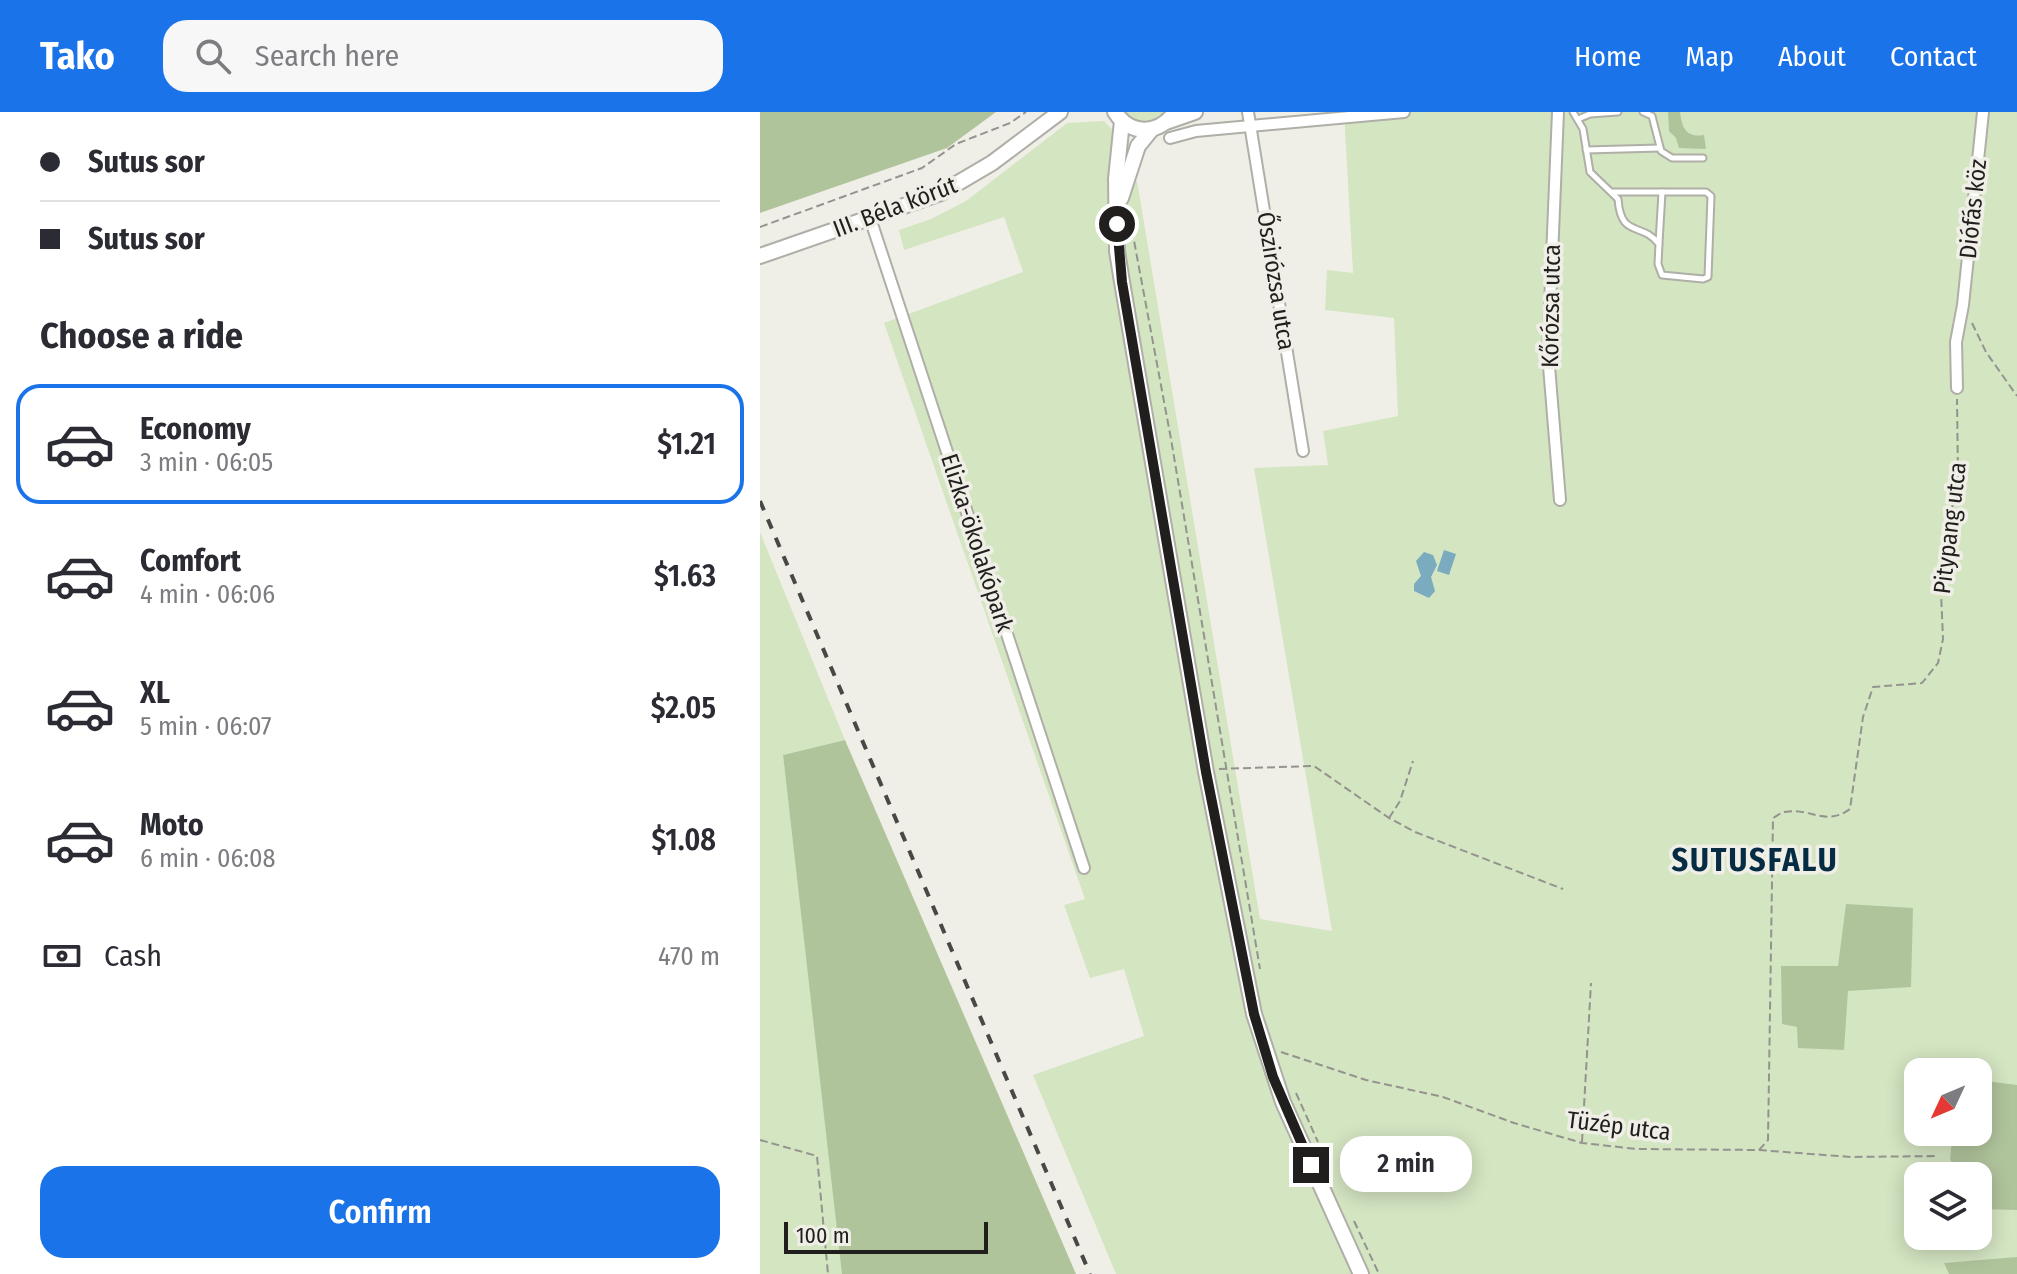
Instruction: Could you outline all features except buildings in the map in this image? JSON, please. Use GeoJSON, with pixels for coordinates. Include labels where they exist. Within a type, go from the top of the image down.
{"type":"FeatureCollection","features":[{"type":"Feature","properties":{"kind":"main road","name":"III. Béla körút"},"geometry":{"type":"LineString","coordinates":[[760,256],[953,187],[992,163],[1060,112]]}},
{"type":"Feature","properties":{"kind":"main road"},"geometry":{"type":"LineString","coordinates":[[1118,210],[1138,146],[1151,130],[1172,117],[1195,112]]}},
{"type":"Feature","properties":{"kind":"main road"},"geometry":{"type":"LineString","coordinates":[[1119,116],[1136,129],[1151,130]]}},
{"type":"Feature","properties":{"kind":"main road"},"geometry":{"type":"LineString","coordinates":[[1119,116],[1117,251],[1206,772],[1262,1044],[1283,1102],[1361,1274]]}},
{"type":"Feature","properties":{"kind":"street","name":"Őszirózsa utca"},"geometry":{"type":"LineString","coordinates":[[1248,112],[1303,451]]}},
{"type":"Feature","properties":{"kind":"street"},"geometry":{"type":"LineString","coordinates":[[1170,138],[1196,131],[1250,125],[1404,112]]}},
{"type":"Feature","properties":{"kind":"street","name":"Kőrózsa utca"},"geometry":{"type":"LineString","coordinates":[[1558,112],[1548,354],[1560,500]]}},
{"type":"Feature","properties":{"kind":"street","name":"Diófás köz"},"geometry":{"type":"LineString","coordinates":[[1963,305],[1983,112]]}},
{"type":"Feature","properties":{"kind":"street","name":"Elizka-ökolakópark"},"geometry":{"type":"LineString","coordinates":[[870,218],[1084,868]]}},
{"type":"Feature","properties":{"kind":"street"},"geometry":{"type":"LineString","coordinates":[[1957,388],[1956,342],[1963,305]]}},
{"type":"Feature","properties":{"kind":"lane"},"geometry":{"type":"LineString","coordinates":[[1573,112],[1583,129],[1590,172],[1618,199],[1619,214],[1629,228],[1653,237],[1659,244]]}},
{"type":"Feature","properties":{"kind":"lane"},"geometry":{"type":"LineString","coordinates":[[1578,119],[1590,114],[1618,112]]}},
{"type":"Feature","properties":{"kind":"lane"},"geometry":{"type":"LineString","coordinates":[[1643,112],[1652,116],[1661,151],[1672,158],[1703,158]]}},
{"type":"Feature","properties":{"kind":"lane"},"geometry":{"type":"LineString","coordinates":[[1586,150],[1660,148]]}},
{"type":"Feature","properties":{"kind":"lane"},"geometry":{"type":"LineString","coordinates":[[1612,192],[1662,192],[1706,192],[1711,196],[1708,277],[1662,275],[1658,264],[1662,192]]}},
{"type":"Feature","properties":{"kind":"path"},"geometry":{"type":"LineString","coordinates":[[760,227],[922,168],[956,144],[1010,123],[1026,112]]}},
{"type":"Feature","properties":{"kind":"path"},"geometry":{"type":"LineString","coordinates":[[1131,227],[1262,978]]}},
{"type":"Feature","properties":{"kind":"path"},"geometry":{"type":"LineString","coordinates":[[1963,305],[1986,352],[2017,396]]}},
{"type":"Feature","properties":{"kind":"path","name":"Pitypang utca"},"geometry":{"type":"LineString","coordinates":[[1759,1150],[1768,1140],[1773,818],[1785,811],[1827,817],[1842,815],[1850,809],[1863,717],[1873,687],[1922,683],[1938,663],[1943,639],[1940,568],[1958,479],[1960,436],[1957,388]]}},
{"type":"Feature","properties":{"kind":"path"},"geometry":{"type":"LineString","coordinates":[[1389,818],[1400,801],[1413,761]]}},
{"type":"Feature","properties":{"kind":"path"},"geometry":{"type":"LineString","coordinates":[[1206,772],[1226,768],[1314,766],[1389,818],[1415,832],[1563,889]]}},
{"type":"Feature","properties":{"kind":"path"},"geometry":{"type":"LineString","coordinates":[[1582,1143],[1591,983]]}},
{"type":"Feature","properties":{"kind":"path","name":"Tüzép utca"},"geometry":{"type":"LineString","coordinates":[[1283,1064],[1277,1050],[1366,1080],[1443,1097],[1582,1143],[1637,1149],[1759,1150],[1851,1157],[1938,1156]]}},
{"type":"Feature","properties":{"kind":"path"},"geometry":{"type":"LineString","coordinates":[[1295,1091],[1319,1145]]}},
{"type":"Feature","properties":{"kind":"path"},"geometry":{"type":"LineString","coordinates":[[760,1140],[817,1156],[828,1274]]}},
{"type":"Feature","properties":{"kind":"path"},"geometry":{"type":"LineString","coordinates":[[1349,1212],[1379,1274]]}},
{"type":"Feature","properties":{"kind":"green space"},"geometry":{"type":"Polygon","coordinates":[[[760,112],[996,112],[947,148],[760,213],[760,112]]]}},
{"type":"Feature","properties":{"kind":"green space"},"geometry":{"type":"Polygon","coordinates":[[[1123,112],[1165,112],[1155,120],[1144,122],[1123,112]]]}},
{"type":"Feature","properties":{"kind":"green space"},"geometry":{"type":"Polygon","coordinates":[[[1344,112],[2017,112],[2017,1274],[1116,1274],[1033,1075],[1144,1036],[1124,969],[1090,978],[1064,905],[1085,899],[884,323],[1023,272],[1004,217],[904,250],[899,230],[931,219],[966,201],[1067,123],[1104,121],[1117,135],[1117,189],[1137,181],[1260,919],[1332,931],[1254,468],[1328,465],[1323,431],[1398,416],[1394,318],[1325,310],[1327,270],[1353,273],[1344,112]]]}},
{"type":"Feature","properties":{"kind":"green space"},"geometry":{"type":"Polygon","coordinates":[[[1668,112],[1680,112],[1689,133],[1704,135],[1706,149],[1679,148],[1676,138],[1669,131],[1668,112]]]}},
{"type":"Feature","properties":{"kind":"green space"},"geometry":{"type":"Polygon","coordinates":[[[760,532],[845,740],[783,755],[843,1274],[760,1274],[760,532]]]}},
{"type":"Feature","properties":{"kind":"green space"},"geometry":{"type":"Polygon","coordinates":[[[845,740],[1076,1274],[842,1274],[783,755],[845,740]]]}},
{"type":"Feature","properties":{"kind":"green space"},"geometry":{"type":"Polygon","coordinates":[[[1846,904],[1913,908],[1911,987],[1848,991],[1844,1050],[1798,1048],[1797,1027],[1782,1024],[1781,966],[1838,966],[1846,904]]]}},
{"type":"Feature","properties":{"kind":"green space"},"geometry":{"type":"Polygon","coordinates":[[[1992,1082],[2017,1085],[2017,1210],[1992,1209],[1992,1162],[1952,1162],[1951,1146],[1992,1146],[1992,1082]]]}},
{"type":"Feature","properties":{"kind":"green space"},"geometry":{"type":"Polygon","coordinates":[[[2017,1257],[2017,1274],[1949,1274],[1944,1263],[2017,1257]]]}},
{"type":"Feature","properties":{"kind":"water"},"geometry":{"type":"Polygon","coordinates":[[[1444,550],[1456,554],[1449,575],[1437,571],[1444,550]]]}},
{"type":"Feature","properties":{"kind":"water"},"geometry":{"type":"Polygon","coordinates":[[[1424,552],[1433,555],[1437,565],[1431,577],[1435,591],[1429,598],[1414,591],[1414,584],[1421,576],[1416,561],[1424,552]]]}},
{"type":"Feature","properties":{"kind":"railway"},"geometry":{"type":"LineString","coordinates":[[760,501],[1090,1274]]}},
{"type":"Feature","properties":{"kind":"district","name":"SUTUSFALU"},"geometry":{"type":"Point","coordinates":[1755,860]}},
{"type":"Feature","properties":{"kind":"route"},"geometry":{"type":"LineString","coordinates":[[1117,224],[1122,282],[1206,772],[1254,1014],[1273,1077],[1311,1165]]}}]}
